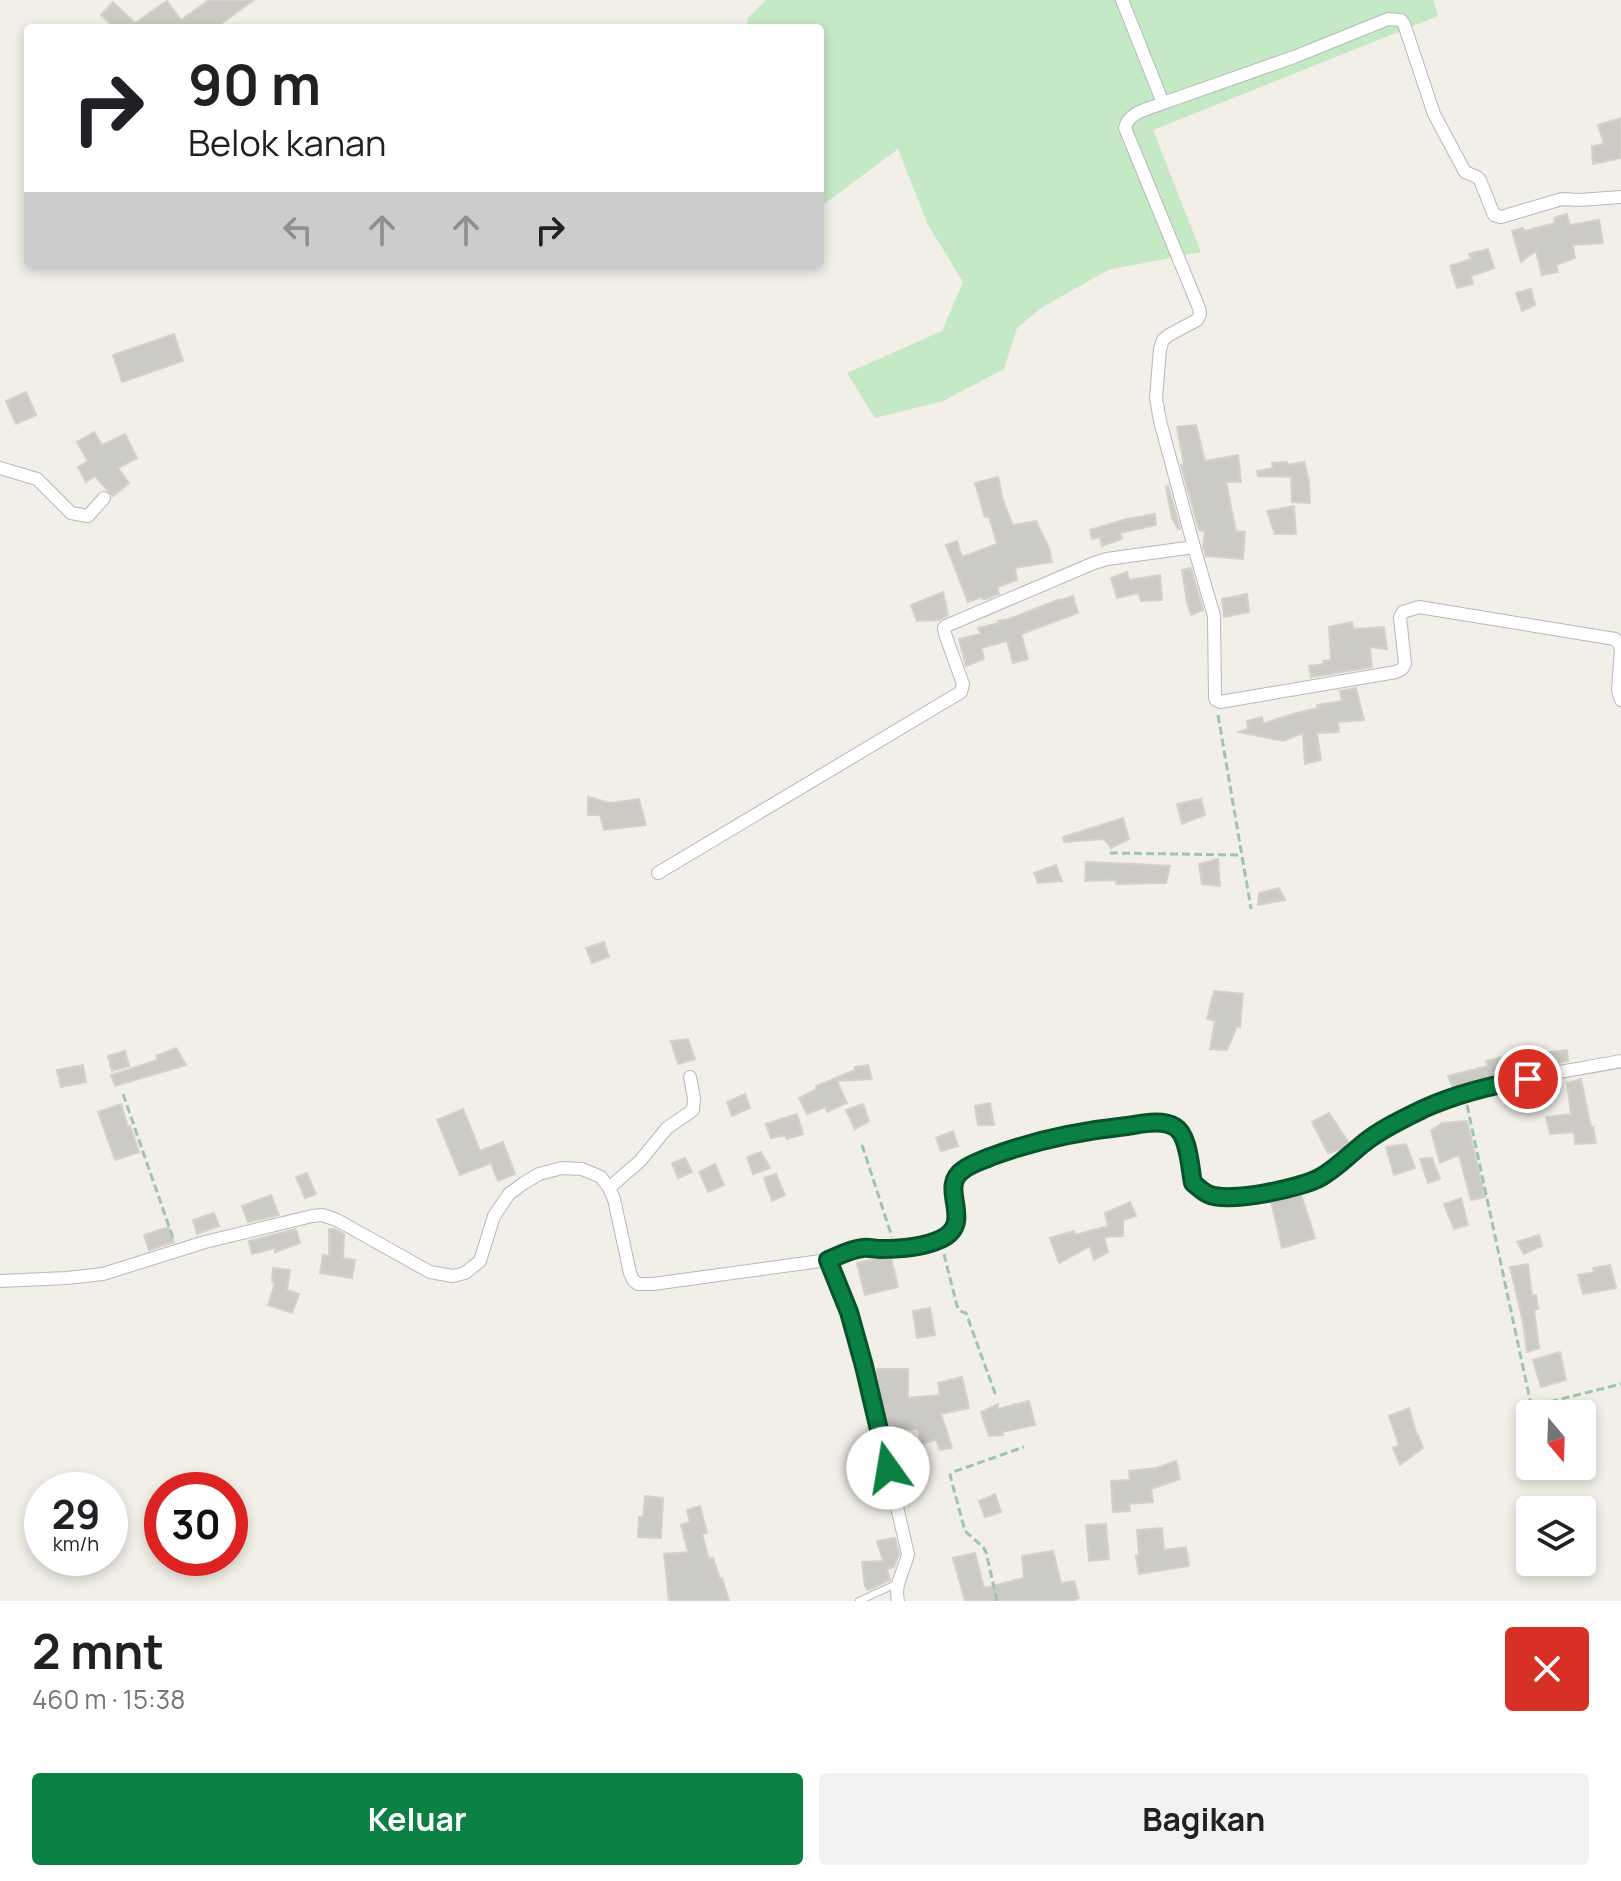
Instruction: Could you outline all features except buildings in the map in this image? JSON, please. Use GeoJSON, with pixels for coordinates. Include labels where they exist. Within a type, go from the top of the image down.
{"type":"FeatureCollection","features":[{"type":"Feature","properties":{"kind":"street"},"geometry":{"type":"LineString","coordinates":[[1122,0],[1163,103]]}},
{"type":"Feature","properties":{"kind":"street"},"geometry":{"type":"LineString","coordinates":[[1621,197],[1562,199],[1501,217],[1494,215],[1480,180],[1465,172],[1434,114],[1404,24],[1395,19],[1163,103],[1130,117],[1125,123],[1200,314],[1197,320],[1163,340],[1156,398],[1214,616],[1216,700],[1224,702],[1396,672],[1405,664],[1400,617],[1403,612],[1419,607],[1615,639],[1621,649],[1618,690],[1621,700]]}},
{"type":"Feature","properties":{"kind":"street"},"geometry":{"type":"LineString","coordinates":[[0,468],[37,479],[71,513],[88,516],[104,498]]}},
{"type":"Feature","properties":{"kind":"street"},"geometry":{"type":"LineString","coordinates":[[658,873],[961,692],[963,684],[945,634],[946,626],[1094,563],[1194,547]]}},
{"type":"Feature","properties":{"kind":"street"},"geometry":{"type":"LineString","coordinates":[[0,1281],[103,1274],[177,1251],[322,1215],[337,1220],[430,1272],[453,1276],[465,1273],[480,1261],[494,1216],[509,1194],[539,1174],[562,1168],[582,1169],[601,1177],[614,1199],[633,1280],[638,1284],[653,1284],[828,1260],[862,1248],[896,1248],[928,1243],[950,1233],[955,1225],[957,1215],[952,1188],[959,1173],[1005,1152],[1046,1139],[1142,1124],[1163,1123],[1176,1127],[1183,1135],[1193,1183],[1209,1195],[1231,1198],[1297,1187],[1320,1178],[1366,1141],[1422,1110],[1465,1094],[1497,1084],[1621,1061]]}},
{"type":"Feature","properties":{"kind":"street"},"geometry":{"type":"LineString","coordinates":[[609,1188],[640,1161],[667,1128],[693,1110],[690,1077]]}},
{"type":"Feature","properties":{"kind":"street"},"geometry":{"type":"LineString","coordinates":[[828,1260],[849,1312],[864,1366],[908,1554],[896,1584],[898,1601]]}},
{"type":"Feature","properties":{"kind":"lane"},"geometry":{"type":"LineString","coordinates":[[859,1601],[896,1584]]}},
{"type":"Feature","properties":{"kind":"path"},"geometry":{"type":"LineString","coordinates":[[1216,700],[1251,909]]}},
{"type":"Feature","properties":{"kind":"path"},"geometry":{"type":"LineString","coordinates":[[1110,853],[1241,855]]}},
{"type":"Feature","properties":{"kind":"path"},"geometry":{"type":"LineString","coordinates":[[123,1094],[177,1251]]}},
{"type":"Feature","properties":{"kind":"path"},"geometry":{"type":"LineString","coordinates":[[1465,1094],[1530,1400],[1535,1405],[1541,1404],[1621,1384]]}},
{"type":"Feature","properties":{"kind":"path"},"geometry":{"type":"LineString","coordinates":[[862,1145],[896,1248]]}},
{"type":"Feature","properties":{"kind":"path"},"geometry":{"type":"LineString","coordinates":[[941,1238],[957,1306],[966,1313],[996,1396]]}},
{"type":"Feature","properties":{"kind":"path"},"geometry":{"type":"LineString","coordinates":[[997,1601],[986,1552],[965,1531],[950,1475],[1024,1447]]}},
{"type":"Feature","properties":{"kind":"green space"},"geometry":{"type":"Polygon","coordinates":[[[766,0],[1433,0],[1438,16],[1153,130],[1201,252],[1108,270],[1041,308],[1017,328],[1004,369],[943,401],[875,418],[847,373],[942,331],[963,282],[928,225],[898,149],[824,204],[824,24],[746,24],[748,18],[766,0]]]}},
{"type":"Feature","properties":{"kind":"route"},"geometry":{"type":"LineString","coordinates":[[888,1468],[849,1312],[828,1260],[862,1248],[884,1249],[928,1243],[950,1233],[957,1215],[952,1188],[954,1180],[966,1168],[1046,1139],[1097,1129],[1163,1123],[1176,1127],[1183,1135],[1193,1183],[1209,1195],[1231,1198],[1297,1187],[1320,1178],[1366,1141],[1422,1110],[1497,1084],[1528,1079]]}}]}
